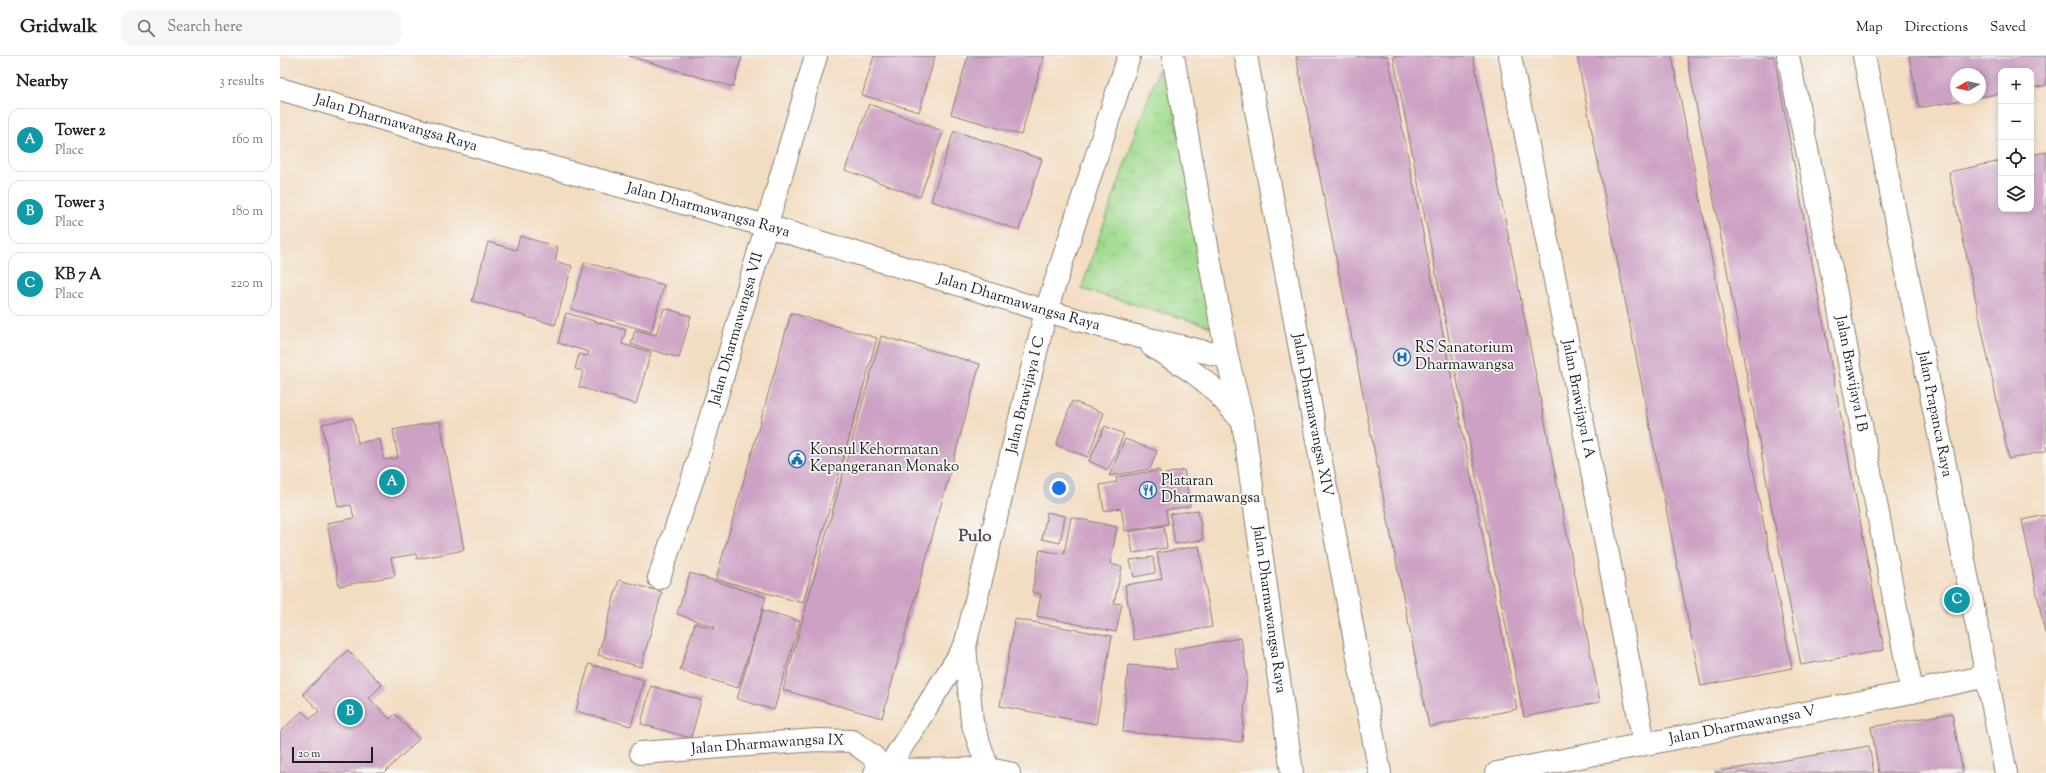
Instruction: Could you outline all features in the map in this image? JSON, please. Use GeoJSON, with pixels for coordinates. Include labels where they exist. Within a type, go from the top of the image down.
{"type":"FeatureCollection","features":[{"type":"Feature","properties":{"kind":"street","name":"Jalan Dharmawangsa VII"},"geometry":{"type":"LineString","coordinates":[[659,578],[692,481],[816,56]]}},
{"type":"Feature","properties":{"kind":"street","name":"Jalan Brawijaya I C"},"geometry":{"type":"LineString","coordinates":[[988,769],[972,722],[965,646],[1046,311],[1129,56]]}},
{"type":"Feature","properties":{"kind":"street","name":"Jalan Dharmawangsa Raya"},"geometry":{"type":"LineString","coordinates":[[1173,56],[1227,357],[1243,422],[1292,773]]}},
{"type":"Feature","properties":{"kind":"street","name":"Jalan Dharmawangsa XIV"},"geometry":{"type":"LineString","coordinates":[[1246,56],[1380,773]]}},
{"type":"Feature","properties":{"kind":"street","name":"Jalan Brawijaya I A"},"geometry":{"type":"LineString","coordinates":[[1510,56],[1566,335],[1644,743]]}},
{"type":"Feature","properties":{"kind":"street","name":"Jalan Brawijaya I B"},"geometry":{"type":"LineString","coordinates":[[1788,56],[1833,278],[1912,692]]}},
{"type":"Feature","properties":{"kind":"street","name":"Jalan Prapanca Raya"},"geometry":{"type":"LineString","coordinates":[[1864,56],[2006,773]]}},
{"type":"Feature","properties":{"kind":"street","name":"Jalan Dharmawangsa Raya"},"geometry":{"type":"LineString","coordinates":[[280,89],[481,148],[767,226],[1046,311],[1136,336],[1227,357]]}},
{"type":"Feature","properties":{"kind":"street","name":"Jalan Dharmawangsa Raya"},"geometry":{"type":"LineString","coordinates":[[1136,336],[1193,372],[1212,387],[1243,422]]}},
{"type":"Feature","properties":{"kind":"street","name":"Jalan Brawijaya I C"},"geometry":{"type":"LineString","coordinates":[[881,771],[965,646]]}},
{"type":"Feature","properties":{"kind":"street","name":"Jalan Dharmawangsa V"},"geometry":{"type":"LineString","coordinates":[[1497,773],[1988,676]]}},
{"type":"Feature","properties":{"kind":"street","name":"Jalan Dharmawangsa IX"},"geometry":{"type":"LineString","coordinates":[[641,753],[816,740],[852,741],[874,757],[881,771]]}},
{"type":"Feature","properties":{"kind":"street"},"geometry":{"type":"LineString","coordinates":[[881,771],[988,769],[1009,773]]}},
{"type":"Feature","properties":{"kind":"green space"},"geometry":{"type":"Polygon","coordinates":[[[1163,56],[1219,329],[1081,289],[1163,56]]]}},
{"type":"Feature","properties":{"kind":"building"},"geometry":{"type":"Polygon","coordinates":[[[629,56],[742,56],[733,87],[629,56]]]}},
{"type":"Feature","properties":{"kind":"building"},"geometry":{"type":"Polygon","coordinates":[[[874,56],[935,56],[919,112],[862,95],[874,56]]]}},
{"type":"Feature","properties":{"kind":"building"},"geometry":{"type":"Polygon","coordinates":[[[968,56],[1044,56],[1021,135],[951,114],[968,56]]]}},
{"type":"Feature","properties":{"kind":"building"},"geometry":{"type":"Polygon","coordinates":[[[1296,56],[1388,56],[1517,709],[1429,727],[1296,56]]]}},
{"type":"Feature","properties":{"kind":"building"},"geometry":{"type":"Polygon","coordinates":[[[1393,56],[1473,56],[1600,702],[1524,717],[1393,56]]]}},
{"type":"Feature","properties":{"kind":"building"},"geometry":{"type":"Polygon","coordinates":[[[1577,56],[1672,56],[1792,668],[1701,686],[1577,56]]]}},
{"type":"Feature","properties":{"kind":"building"},"geometry":{"type":"Polygon","coordinates":[[[1687,56],[1774,56],[1884,650],[1801,665],[1687,56]]]}},
{"type":"Feature","properties":{"kind":"building"},"geometry":{"type":"Polygon","coordinates":[[[1909,56],[2046,56],[2046,85],[2034,87],[2034,68],[1998,68],[1998,94],[1986,96],[1986,68],[1950,68],[1950,102],[1919,108],[1909,56]]]}},
{"type":"Feature","properties":{"kind":"building"},"geometry":{"type":"Polygon","coordinates":[[[869,104],[943,131],[920,197],[845,170],[869,104]]]}},
{"type":"Feature","properties":{"kind":"building"},"geometry":{"type":"Polygon","coordinates":[[[954,131],[1042,159],[1019,230],[931,201],[954,131]]]}},
{"type":"Feature","properties":{"kind":"building"},"geometry":{"type":"Polygon","coordinates":[[[2046,152],[2046,451],[2009,459],[1949,172],[1998,162],[1998,212],[2034,212],[2034,154],[2046,152]]]}},
{"type":"Feature","properties":{"kind":"building"},"geometry":{"type":"Polygon","coordinates":[[[520,236],[558,247],[555,261],[572,266],[555,325],[472,301],[488,242],[516,250],[520,236]]]}},
{"type":"Feature","properties":{"kind":"building"},"geometry":{"type":"Polygon","coordinates":[[[585,262],[664,285],[651,332],[571,309],[585,262]]]}},
{"type":"Feature","properties":{"kind":"building"},"geometry":{"type":"Polygon","coordinates":[[[664,308],[691,316],[679,358],[631,344],[635,330],[656,335],[664,308]]]}},
{"type":"Feature","properties":{"kind":"building"},"geometry":{"type":"Polygon","coordinates":[[[566,313],[626,330],[622,344],[651,352],[636,404],[579,387],[583,371],[575,369],[579,354],[587,356],[589,352],[558,343],[566,313]]]}},
{"type":"Feature","properties":{"kind":"building"},"geometry":{"type":"Polygon","coordinates":[[[791,313],[877,338],[803,603],[716,579],[791,313]]]}},
{"type":"Feature","properties":{"kind":"building"},"geometry":{"type":"Polygon","coordinates":[[[881,336],[980,364],[882,718],[783,690],[881,336]]]}},
{"type":"Feature","properties":{"kind":"building"},"geometry":{"type":"Polygon","coordinates":[[[1072,401],[1104,413],[1088,457],[1056,445],[1072,401]]]}},
{"type":"Feature","properties":{"kind":"building"},"geometry":{"type":"Polygon","coordinates":[[[353,418],[358,443],[380,439],[384,460],[398,458],[393,430],[440,421],[464,550],[417,559],[416,554],[391,558],[395,576],[339,586],[327,523],[354,518],[351,505],[338,507],[322,424],[353,418]]]}},
{"type":"Feature","properties":{"kind":"building"},"geometry":{"type":"Polygon","coordinates":[[[1105,426],[1124,434],[1108,470],[1089,461],[1105,426]]]}},
{"type":"Feature","properties":{"kind":"building"},"geometry":{"type":"Polygon","coordinates":[[[1125,439],[1157,451],[1150,469],[1109,476],[1125,439]]]}},
{"type":"Feature","properties":{"kind":"building"},"geometry":{"type":"Polygon","coordinates":[[[1159,470],[1161,475],[1184,470],[1190,506],[1166,510],[1168,524],[1125,531],[1121,508],[1104,511],[1100,485],[1117,482],[1116,477],[1159,470]]]}},
{"type":"Feature","properties":{"kind":"building"},"geometry":{"type":"Polygon","coordinates":[[[1198,510],[1203,540],[1175,544],[1170,514],[1198,510]]]}},
{"type":"Feature","properties":{"kind":"building"},"geometry":{"type":"Polygon","coordinates":[[[1047,512],[1065,516],[1060,543],[1042,539],[1047,512]]]}},
{"type":"Feature","properties":{"kind":"building"},"geometry":{"type":"Polygon","coordinates":[[[2046,515],[2046,633],[2045,633],[2022,520],[2046,515]]]}},
{"type":"Feature","properties":{"kind":"building"},"geometry":{"type":"Polygon","coordinates":[[[1071,517],[1117,527],[1110,564],[1122,567],[1114,603],[1122,604],[1116,632],[1037,616],[1041,594],[1032,592],[1040,550],[1064,554],[1071,517]]]}},
{"type":"Feature","properties":{"kind":"building"},"geometry":{"type":"Polygon","coordinates":[[[1164,526],[1167,548],[1133,553],[1129,532],[1164,526]]]}},
{"type":"Feature","properties":{"kind":"building"},"geometry":{"type":"Polygon","coordinates":[[[1199,546],[1212,627],[1134,640],[1125,585],[1162,579],[1157,553],[1199,546]]]}},
{"type":"Feature","properties":{"kind":"building"},"geometry":{"type":"Polygon","coordinates":[[[1153,557],[1155,573],[1134,577],[1130,560],[1153,557]]]}},
{"type":"Feature","properties":{"kind":"building"},"geometry":{"type":"Polygon","coordinates":[[[690,573],[766,597],[738,688],[680,670],[695,623],[714,629],[715,627],[677,614],[690,573]]]}},
{"type":"Feature","properties":{"kind":"building"},"geometry":{"type":"Polygon","coordinates":[[[619,580],[662,592],[641,667],[598,655],[619,580]]]}},
{"type":"Feature","properties":{"kind":"building"},"geometry":{"type":"Polygon","coordinates":[[[1965,588],[1970,607],[1949,612],[1945,593],[1965,588]]]}},
{"type":"Feature","properties":{"kind":"building"},"geometry":{"type":"Polygon","coordinates":[[[763,610],[800,621],[774,710],[737,699],[763,610]]]}},
{"type":"Feature","properties":{"kind":"building"},"geometry":{"type":"Polygon","coordinates":[[[1015,619],[1112,636],[1096,724],[1000,706],[1015,619]]]}},
{"type":"Feature","properties":{"kind":"building"},"geometry":{"type":"Polygon","coordinates":[[[1241,638],[1247,675],[1242,742],[1123,732],[1128,665],[1177,669],[1174,649],[1241,638]]]}},
{"type":"Feature","properties":{"kind":"building"},"geometry":{"type":"Polygon","coordinates":[[[348,650],[382,685],[369,698],[390,719],[395,714],[419,739],[384,773],[280,773],[280,732],[302,711],[310,719],[319,711],[303,694],[348,650]]]}},
{"type":"Feature","properties":{"kind":"building"},"geometry":{"type":"Polygon","coordinates":[[[589,664],[644,680],[631,726],[576,711],[589,664]]]}},
{"type":"Feature","properties":{"kind":"building"},"geometry":{"type":"Polygon","coordinates":[[[651,686],[701,700],[691,738],[641,724],[651,686]]]}},
{"type":"Feature","properties":{"kind":"building"},"geometry":{"type":"Polygon","coordinates":[[[1952,713],[1963,773],[1879,773],[1871,727],[1952,713]]]}},
{"type":"Feature","properties":{"kind":"building"},"geometry":{"type":"Polygon","coordinates":[[[1869,746],[1874,773],[1715,773],[1715,772],[1869,746]]]}},
{"type":"Feature","properties":{"kind":"place","name":"RS Sanatorium Dharmawangsa"},"geometry":{"type":"Point","coordinates":[1402,357]}},
{"type":"Feature","properties":{"kind":"place","name":"Konsul Kehormatan Kepangeranan Monako"},"geometry":{"type":"Point","coordinates":[797,459]}},
{"type":"Feature","properties":{"kind":"place","name":"Tower 2"},"geometry":{"type":"Point","coordinates":[392,482]}},
{"type":"Feature","properties":{"kind":"place","name":"Plataran Dharmawangsa"},"geometry":{"type":"Point","coordinates":[1148,490]}},
{"type":"Feature","properties":{"kind":"place","name":"KB 7 A"},"geometry":{"type":"Point","coordinates":[1957,600]}},
{"type":"Feature","properties":{"kind":"place","name":"Tower 3"},"geometry":{"type":"Point","coordinates":[350,712]}},
{"type":"Feature","properties":{"kind":"district","name":"Pulo"},"geometry":{"type":"Point","coordinates":[975,537]}}]}
